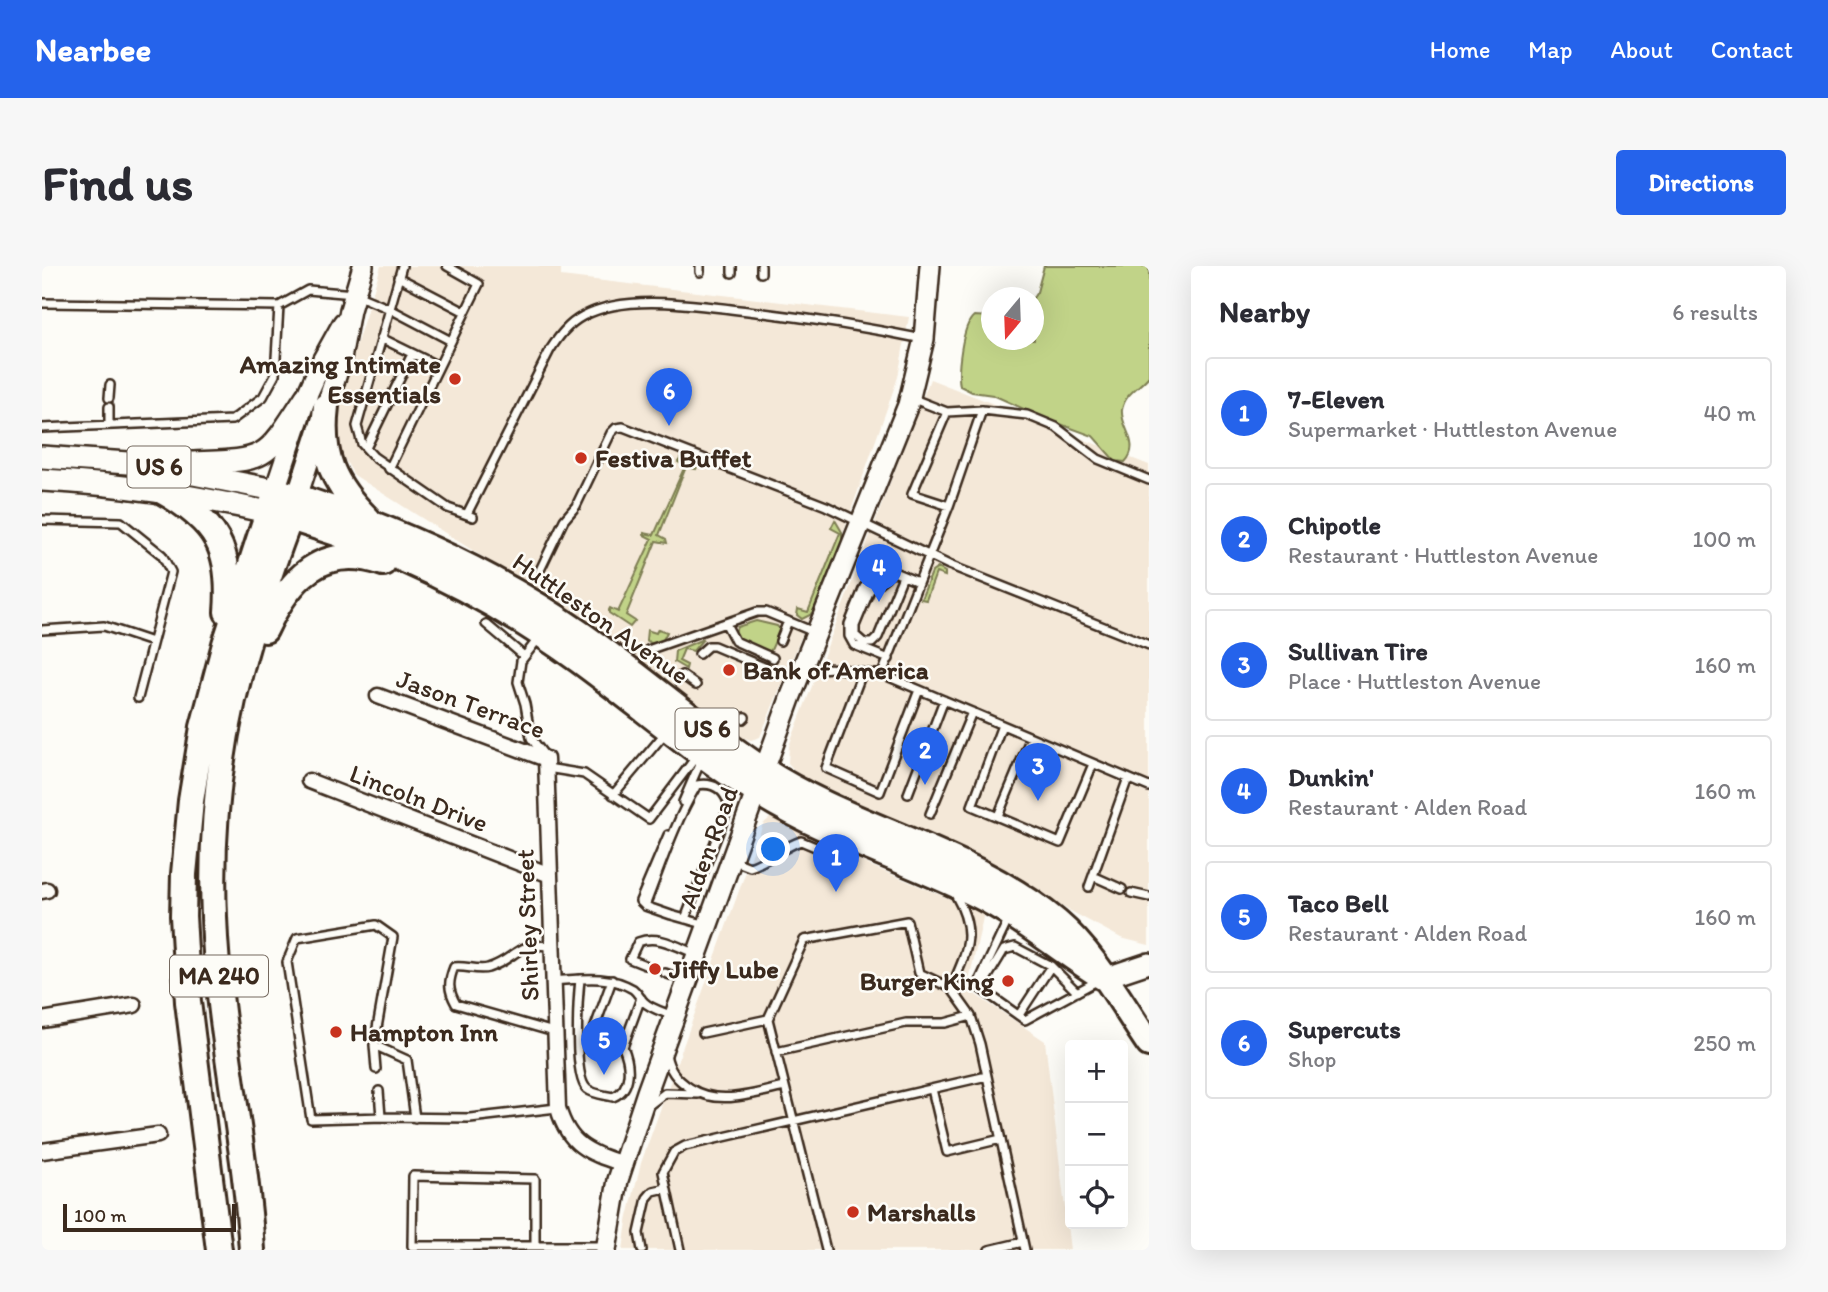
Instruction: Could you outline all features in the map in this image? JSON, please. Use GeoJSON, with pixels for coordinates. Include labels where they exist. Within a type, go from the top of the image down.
{"type":"FeatureCollection","features":[{"type":"Feature","properties":{"kind":"highway"},"geometry":{"type":"LineString","coordinates":[[316,401],[335,478],[348,498],[374,525]]}},
{"type":"Feature","properties":{"kind":"highway"},"geometry":{"type":"LineString","coordinates":[[162,491],[187,505],[198,515],[213,533],[225,556],[229,585],[225,644]]}},
{"type":"Feature","properties":{"kind":"highway","name":"Huttleston Avenue"},"geometry":{"type":"LineString","coordinates":[[282,504],[374,525],[457,560],[539,606],[590,639],[804,819],[844,849],[973,893],[1011,914],[1104,978]]}},
{"type":"Feature","properties":{"kind":"highway","name":"Huttleston Avenue"},"geometry":{"type":"LineString","coordinates":[[282,504],[468,590],[541,635],[702,753],[760,781],[818,800],[960,862],[1006,886],[1068,932],[1104,978],[1149,1044]]}},
{"type":"Feature","properties":{"kind":"highway","name":"MA 240"},"geometry":{"type":"LineString","coordinates":[[219,1250],[188,1002],[183,916],[188,833],[203,727],[225,644],[282,504]]}},
{"type":"Feature","properties":{"kind":"highway","name":"MA 240"},"geometry":{"type":"LineString","coordinates":[[252,1250],[214,918],[216,834],[233,701],[282,504]]}},
{"type":"Feature","properties":{"kind":"highway"},"geometry":{"type":"LineString","coordinates":[[233,701],[284,594],[296,579],[320,564],[342,557],[364,558],[468,590]]}},
{"type":"Feature","properties":{"kind":"main road"},"geometry":{"type":"LineString","coordinates":[[142,464],[228,463],[258,457],[273,446],[316,401],[340,364],[352,302],[363,266]]}},
{"type":"Feature","properties":{"kind":"main road","name":"Alden Road"},"geometry":{"type":"LineString","coordinates":[[606,1248],[623,1164],[674,1017],[798,678],[911,398],[924,339],[930,266]]}},
{"type":"Feature","properties":{"kind":"main road"},"geometry":{"type":"LineString","coordinates":[[282,504],[316,401]]}},
{"type":"Feature","properties":{"kind":"main road","name":"Huttleston Avenue"},"geometry":{"type":"LineString","coordinates":[[42,457],[142,464],[282,504]]}},
{"type":"Feature","properties":{"kind":"main road","name":"Huttleston Avenue"},"geometry":{"type":"LineString","coordinates":[[42,480],[99,482],[282,504]]}},
{"type":"Feature","properties":{"kind":"main road"},"geometry":{"type":"LineString","coordinates":[[1104,978],[1149,963]]}},
{"type":"Feature","properties":{"kind":"street","name":"Jason Terrace"},"geometry":{"type":"LineString","coordinates":[[379,696],[546,763]]}},
{"type":"Feature","properties":{"kind":"street","name":"Shirley Street"},"geometry":{"type":"LineString","coordinates":[[546,763],[558,1108],[563,1125],[572,1139],[599,1156],[623,1164]]}},
{"type":"Feature","properties":{"kind":"street","name":"Lincoln Drive"},"geometry":{"type":"LineString","coordinates":[[309,781],[550,875]]}},
{"type":"Feature","properties":{"kind":"street"},"geometry":{"type":"LineString","coordinates":[[42,1020],[134,1005]]}},
{"type":"Feature","properties":{"kind":"street"},"geometry":{"type":"LineString","coordinates":[[42,1151],[158,1135]]}},
{"type":"Feature","properties":{"kind":"lane"},"geometry":{"type":"LineString","coordinates":[[402,266],[357,426],[362,444],[389,469],[448,508],[470,516],[550,350],[564,330],[584,316],[610,307],[639,303],[694,305],[839,322],[924,339]]}},
{"type":"Feature","properties":{"kind":"lane"},"geometry":{"type":"LineString","coordinates":[[389,469],[479,284],[447,266]]}},
{"type":"Feature","properties":{"kind":"lane"},"geometry":{"type":"LineString","coordinates":[[398,277],[465,312]]}},
{"type":"Feature","properties":{"kind":"lane"},"geometry":{"type":"LineString","coordinates":[[42,303],[279,306],[308,290],[390,309],[451,341]]}},
{"type":"Feature","properties":{"kind":"lane"},"geometry":{"type":"LineString","coordinates":[[42,428],[232,420],[263,397],[275,375],[279,306]]}},
{"type":"Feature","properties":{"kind":"lane"},"geometry":{"type":"LineString","coordinates":[[382,338],[438,366]]}},
{"type":"Feature","properties":{"kind":"lane"},"geometry":{"type":"LineString","coordinates":[[366,448],[412,354]]}},
{"type":"Feature","properties":{"kind":"lane"},"geometry":{"type":"LineString","coordinates":[[109,425],[110,385]]}},
{"type":"Feature","properties":{"kind":"lane"},"geometry":{"type":"LineString","coordinates":[[911,398],[947,412],[982,410],[1027,415],[1056,427],[1098,459],[1149,480]]}},
{"type":"Feature","properties":{"kind":"lane"},"geometry":{"type":"LineString","coordinates":[[882,674],[949,506],[982,410]]}},
{"type":"Feature","properties":{"kind":"lane"},"geometry":{"type":"LineString","coordinates":[[947,412],[912,494],[949,506]]}},
{"type":"Feature","properties":{"kind":"lane"},"geometry":{"type":"LineString","coordinates":[[540,570],[564,520],[576,506],[611,433],[619,427],[799,495],[955,567],[1149,645]]}},
{"type":"Feature","properties":{"kind":"lane"},"geometry":{"type":"LineString","coordinates":[[42,520],[121,522],[162,555],[171,572],[138,698]]}},
{"type":"Feature","properties":{"kind":"lane"},"geometry":{"type":"LineString","coordinates":[[889,659],[854,645],[848,633],[849,624],[864,587],[870,581],[894,572],[918,582]]}},
{"type":"Feature","properties":{"kind":"lane"},"geometry":{"type":"LineString","coordinates":[[882,577],[870,590],[855,626],[855,635],[864,643],[872,643],[878,636],[903,576]]}},
{"type":"Feature","properties":{"kind":"lane"},"geometry":{"type":"LineString","coordinates":[[648,650],[762,612],[817,634]]}},
{"type":"Feature","properties":{"kind":"lane"},"geometry":{"type":"LineString","coordinates":[[780,641],[788,621]]}},
{"type":"Feature","properties":{"kind":"lane"},"geometry":{"type":"LineString","coordinates":[[486,624],[524,656],[541,635]]}},
{"type":"Feature","properties":{"kind":"lane"},"geometry":{"type":"LineString","coordinates":[[726,624],[735,641],[773,658]]}},
{"type":"Feature","properties":{"kind":"lane"},"geometry":{"type":"LineString","coordinates":[[42,630],[104,626],[152,642]]}},
{"type":"Feature","properties":{"kind":"lane"},"geometry":{"type":"LineString","coordinates":[[699,654],[708,646],[714,646],[766,668]]}},
{"type":"Feature","properties":{"kind":"lane","name":"Shirley Street"},"geometry":{"type":"LineString","coordinates":[[524,656],[518,682],[526,704],[530,738],[546,763]]}},
{"type":"Feature","properties":{"kind":"lane"},"geometry":{"type":"LineString","coordinates":[[798,678],[815,669],[830,667],[882,674],[1149,787]]}},
{"type":"Feature","properties":{"kind":"lane"},"geometry":{"type":"LineString","coordinates":[[862,673],[826,768],[880,792],[919,690]]}},
{"type":"Feature","properties":{"kind":"lane"},"geometry":{"type":"LineString","coordinates":[[687,675],[696,685]]}},
{"type":"Feature","properties":{"kind":"lane"},"geometry":{"type":"LineString","coordinates":[[908,794],[944,701]]}},
{"type":"Feature","properties":{"kind":"lane"},"geometry":{"type":"LineString","coordinates":[[930,814],[972,712]]}},
{"type":"Feature","properties":{"kind":"lane"},"geometry":{"type":"LineString","coordinates":[[1002,725],[972,806],[1060,843],[1093,764]]}},
{"type":"Feature","properties":{"kind":"lane"},"geometry":{"type":"LineString","coordinates":[[613,795],[669,729]]}},
{"type":"Feature","properties":{"kind":"lane"},"geometry":{"type":"LineString","coordinates":[[998,816],[1031,737]]}},
{"type":"Feature","properties":{"kind":"lane"},"geometry":{"type":"LineString","coordinates":[[546,763],[584,774],[649,819],[702,753]]}},
{"type":"Feature","properties":{"kind":"lane"},"geometry":{"type":"LineString","coordinates":[[702,753],[640,901],[645,906],[708,925]]}},
{"type":"Feature","properties":{"kind":"lane"},"geometry":{"type":"LineString","coordinates":[[1089,887],[1128,778]]}},
{"type":"Feature","properties":{"kind":"lane"},"geometry":{"type":"LineString","coordinates":[[645,906],[676,827],[698,785],[705,783],[720,789],[729,806],[685,919]]}},
{"type":"Feature","properties":{"kind":"lane"},"geometry":{"type":"LineString","coordinates":[[792,844],[804,819]]}},
{"type":"Feature","properties":{"kind":"lane"},"geometry":{"type":"LineString","coordinates":[[731,860],[750,867],[801,841],[844,849]]}},
{"type":"Feature","properties":{"kind":"lane"},"geometry":{"type":"LineString","coordinates":[[1093,876],[1122,889]]}},
{"type":"Feature","properties":{"kind":"lane"},"geometry":{"type":"LineString","coordinates":[[951,988],[964,960],[969,926],[955,893]]}},
{"type":"Feature","properties":{"kind":"lane"},"geometry":{"type":"LineString","coordinates":[[1131,893],[1149,897]]}},
{"type":"Feature","properties":{"kind":"lane"},"geometry":{"type":"LineString","coordinates":[[979,987],[1011,914]]}},
{"type":"Feature","properties":{"kind":"lane"},"geometry":{"type":"LineString","coordinates":[[826,1250],[768,1019],[804,940],[907,921],[919,972],[951,988],[971,1016],[987,1076],[1024,1246],[989,1250]]}},
{"type":"Feature","properties":{"kind":"lane"},"geometry":{"type":"LineString","coordinates":[[376,1069],[374,1045],[393,937],[376,925],[297,938],[287,962],[311,1119],[470,1118],[558,1108]]}},
{"type":"Feature","properties":{"kind":"lane"},"geometry":{"type":"LineString","coordinates":[[645,965],[630,959],[638,942],[648,938],[697,954]]}},
{"type":"Feature","properties":{"kind":"lane"},"geometry":{"type":"LineString","coordinates":[[552,946],[532,944],[491,967],[482,969],[454,967],[448,981],[449,993],[456,1004],[554,1032]]}},
{"type":"Feature","properties":{"kind":"lane"},"geometry":{"type":"LineString","coordinates":[[979,987],[1004,950],[1015,947],[1051,966],[1077,992]]}},
{"type":"Feature","properties":{"kind":"lane"},"geometry":{"type":"LineString","coordinates":[[1022,1018],[1051,966]]}},
{"type":"Feature","properties":{"kind":"lane"},"geometry":{"type":"LineString","coordinates":[[665,972],[687,981]]}},
{"type":"Feature","properties":{"kind":"lane"},"geometry":{"type":"LineString","coordinates":[[553,981],[600,978],[612,980],[637,991],[651,1007],[674,1017]]}},
{"type":"Feature","properties":{"kind":"lane"},"geometry":{"type":"LineString","coordinates":[[1022,1018],[1104,978]]}},
{"type":"Feature","properties":{"kind":"lane"},"geometry":{"type":"LineString","coordinates":[[580,979],[577,1001],[578,1045],[581,1082],[588,1090],[613,1097],[622,1090],[629,1070],[623,1047],[641,998]]}},
{"type":"Feature","properties":{"kind":"lane"},"geometry":{"type":"LineString","coordinates":[[612,980],[592,1035],[623,1047]]}},
{"type":"Feature","properties":{"kind":"lane"},"geometry":{"type":"LineString","coordinates":[[979,987],[1022,1018]]}},
{"type":"Feature","properties":{"kind":"lane"},"geometry":{"type":"LineString","coordinates":[[776,1052],[906,1023],[945,1023],[971,1016]]}},
{"type":"Feature","properties":{"kind":"lane"},"geometry":{"type":"LineString","coordinates":[[703,1033],[768,1019]]}},
{"type":"Feature","properties":{"kind":"lane"},"geometry":{"type":"LineString","coordinates":[[374,1045],[407,1060],[415,1118]]}},
{"type":"Feature","properties":{"kind":"lane"},"geometry":{"type":"LineString","coordinates":[[664,1045],[670,1069],[678,1080],[699,1094]]}},
{"type":"Feature","properties":{"kind":"lane"},"geometry":{"type":"LineString","coordinates":[[680,1250],[663,1172],[674,1152],[685,1146],[987,1076]]}},
{"type":"Feature","properties":{"kind":"lane"},"geometry":{"type":"LineString","coordinates":[[641,1111],[665,1093],[699,1094],[724,1099],[785,1087]]}},
{"type":"Feature","properties":{"kind":"lane"},"geometry":{"type":"LineString","coordinates":[[932,1089],[947,1152],[1000,1139]]}},
{"type":"Feature","properties":{"kind":"lane"},"geometry":{"type":"LineString","coordinates":[[379,1091],[382,1117]]}},
{"type":"Feature","properties":{"kind":"lane"},"geometry":{"type":"LineString","coordinates":[[535,1246],[535,1179],[413,1176],[412,1246],[606,1248]]}},
{"type":"Feature","properties":{"kind":"lane"},"geometry":{"type":"LineString","coordinates":[[642,1250],[639,1233],[647,1198],[653,1191],[666,1188]]}},
{"type":"Feature","properties":{"kind":"shaded area"},"geometry":{"type":"Polygon","coordinates":[[[381,266],[561,266],[561,276],[909,317],[898,377],[840,542],[760,737],[751,740],[734,735],[571,613],[354,475],[338,448],[334,416],[381,266]]]}},
{"type":"Feature","properties":{"kind":"shaded area"},"geometry":{"type":"Polygon","coordinates":[[[930,379],[1149,465],[1149,945],[1121,938],[949,846],[865,811],[798,775],[788,763],[789,746],[930,379]]]}},
{"type":"Feature","properties":{"kind":"shaded area"},"geometry":{"type":"Polygon","coordinates":[[[770,818],[775,818],[871,866],[984,913],[967,989],[1045,1041],[1065,1208],[1065,1229],[1067,1229],[1070,1250],[623,1250],[641,1163],[763,824],[770,818]]]}},
{"type":"Feature","properties":{"kind":"green space"},"geometry":{"type":"Polygon","coordinates":[[[1044,266],[1149,266],[1149,376],[1129,395],[1122,410],[1131,442],[1130,455],[1125,462],[1115,461],[1093,436],[993,395],[972,392],[960,386],[960,360],[964,338],[974,316],[981,316],[981,350],[1044,350],[1044,287],[1038,287],[1044,266]]]}},
{"type":"Feature","properties":{"kind":"green space"},"geometry":{"type":"Polygon","coordinates":[[[681,458],[697,462],[698,465],[696,469],[686,467],[659,535],[666,539],[667,543],[656,541],[626,615],[635,621],[630,627],[609,613],[609,610],[610,608],[618,612],[652,539],[644,533],[654,535],[685,466],[678,462],[681,458]]]}},
{"type":"Feature","properties":{"kind":"green space"},"geometry":{"type":"Polygon","coordinates":[[[835,520],[842,532],[842,542],[816,607],[810,615],[802,619],[797,615],[798,609],[808,612],[840,533],[831,528],[835,520]]]}},
{"type":"Feature","properties":{"kind":"green space"},"geometry":{"type":"Polygon","coordinates":[[[938,568],[945,572],[945,576],[936,573],[926,600],[921,599],[932,572],[938,568]]]}},
{"type":"Feature","properties":{"kind":"green space"},"geometry":{"type":"Polygon","coordinates":[[[756,621],[777,626],[780,630],[768,652],[739,640],[734,635],[737,627],[756,621]]]}},
{"type":"Feature","properties":{"kind":"green space"},"geometry":{"type":"Polygon","coordinates":[[[658,629],[667,632],[662,642],[651,643],[646,640],[647,630],[656,633],[658,629]]]}},
{"type":"Feature","properties":{"kind":"green space"},"geometry":{"type":"Polygon","coordinates":[[[703,639],[693,651],[684,649],[679,661],[687,665],[686,669],[674,662],[675,651],[703,639]]]}},
{"type":"Feature","properties":{"kind":"place","name":"Amazing Intimate Essentials"},"geometry":{"type":"Point","coordinates":[455,379]}},
{"type":"Feature","properties":{"kind":"place","name":"Supercuts"},"geometry":{"type":"Point","coordinates":[669,426]}},
{"type":"Feature","properties":{"kind":"place","name":"Festiva Buffet"},"geometry":{"type":"Point","coordinates":[581,458]}},
{"type":"Feature","properties":{"kind":"place","name":"Dunkin'"},"geometry":{"type":"Point","coordinates":[879,602]}},
{"type":"Feature","properties":{"kind":"place","name":"Bank of America"},"geometry":{"type":"Point","coordinates":[729,670]}},
{"type":"Feature","properties":{"kind":"place","name":"Chipotle"},"geometry":{"type":"Point","coordinates":[925,785]}},
{"type":"Feature","properties":{"kind":"place","name":"Sullivan Tire"},"geometry":{"type":"Point","coordinates":[1038,801]}},
{"type":"Feature","properties":{"kind":"place","name":"7-Eleven"},"geometry":{"type":"Point","coordinates":[836,892]}},
{"type":"Feature","properties":{"kind":"place","name":"Jiffy Lube"},"geometry":{"type":"Point","coordinates":[655,969]}},
{"type":"Feature","properties":{"kind":"place","name":"Burger King"},"geometry":{"type":"Point","coordinates":[1008,981]}},
{"type":"Feature","properties":{"kind":"place","name":"Hampton Inn"},"geometry":{"type":"Point","coordinates":[336,1032]}},
{"type":"Feature","properties":{"kind":"place","name":"Taco Bell"},"geometry":{"type":"Point","coordinates":[604,1075]}},
{"type":"Feature","properties":{"kind":"place","name":"Marshalls"},"geometry":{"type":"Point","coordinates":[853,1212]}}]}
